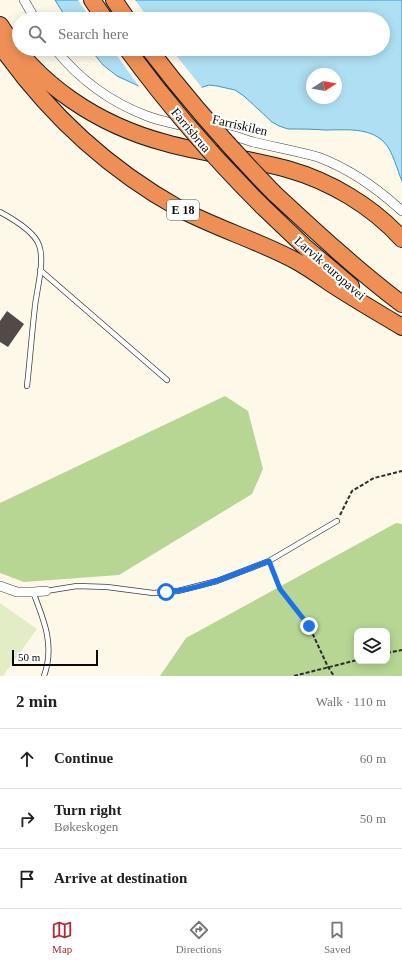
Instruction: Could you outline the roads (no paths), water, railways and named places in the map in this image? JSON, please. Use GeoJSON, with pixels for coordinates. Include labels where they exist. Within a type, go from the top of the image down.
{"type":"FeatureCollection","features":[{"type":"Feature","properties":{"kind":"highway"},"geometry":{"type":"LineString","coordinates":[[92,0],[100,12]]}},
{"type":"Feature","properties":{"kind":"highway"},"geometry":{"type":"LineString","coordinates":[[114,0],[122,12]]}},
{"type":"Feature","properties":{"kind":"highway"},"geometry":{"type":"LineString","coordinates":[[0,25],[12,41]]}},
{"type":"Feature","properties":{"kind":"highway","name":"E 18"},"geometry":{"type":"LineString","coordinates":[[0,45],[29,83],[53,110],[82,139],[128,176],[181,209],[228,232],[280,253],[313,271],[402,327]]}},
{"type":"Feature","properties":{"kind":"highway"},"geometry":{"type":"LineString","coordinates":[[24,56],[56,89],[89,112],[105,121],[166,144],[287,169],[320,181],[364,206],[394,230],[402,239]]}},
{"type":"Feature","properties":{"kind":"highway","name":"Farrisbrua"},"geometry":{"type":"LineString","coordinates":[[132,56],[194,134],[262,206]]}},
{"type":"Feature","properties":{"kind":"highway","name":"Farrisbrua"},"geometry":{"type":"LineString","coordinates":[[155,56],[224,140],[274,193]]}},
{"type":"Feature","properties":{"kind":"highway","name":"Larvik europavei"},"geometry":{"type":"LineString","coordinates":[[274,193],[344,258],[402,304]]}},
{"type":"Feature","properties":{"kind":"highway","name":"Larvik europavei"},"geometry":{"type":"LineString","coordinates":[[262,206],[333,272],[402,327]]}},
{"type":"Feature","properties":{"kind":"street"},"geometry":{"type":"LineString","coordinates":[[24,0],[30,12]]}},
{"type":"Feature","properties":{"kind":"street","name":"Farriskilen"},"geometry":{"type":"LineString","coordinates":[[60,56],[78,75],[108,97],[126,107],[163,121],[225,134],[328,161],[352,173],[373,187],[402,211]]}},
{"type":"Feature","properties":{"kind":"street"},"geometry":{"type":"LineString","coordinates":[[0,586],[17,592],[46,591]]}},
{"type":"Feature","properties":{"kind":"lane"},"geometry":{"type":"LineString","coordinates":[[0,212],[33,235],[38,241],[42,255],[35,304],[27,386]]}},
{"type":"Feature","properties":{"kind":"lane"},"geometry":{"type":"LineString","coordinates":[[40,270],[167,380]]}},
{"type":"Feature","properties":{"kind":"lane"},"geometry":{"type":"LineString","coordinates":[[46,591],[77,586],[107,587],[154,593],[178,591],[217,581],[269,561],[337,521]]}},
{"type":"Feature","properties":{"kind":"lane"},"geometry":{"type":"LineString","coordinates":[[34,592],[45,623],[48,641],[46,670],[44,676]]}},
{"type":"Feature","properties":{"kind":"water"},"geometry":{"type":"Polygon","coordinates":[[[55,0],[402,0],[402,181],[387,146],[378,137],[371,134],[356,130],[288,129],[272,122],[244,96],[235,90],[209,85],[194,90],[141,87],[117,76],[103,65],[96,56],[390,56],[390,12],[63,12],[55,0]]]}}]}
